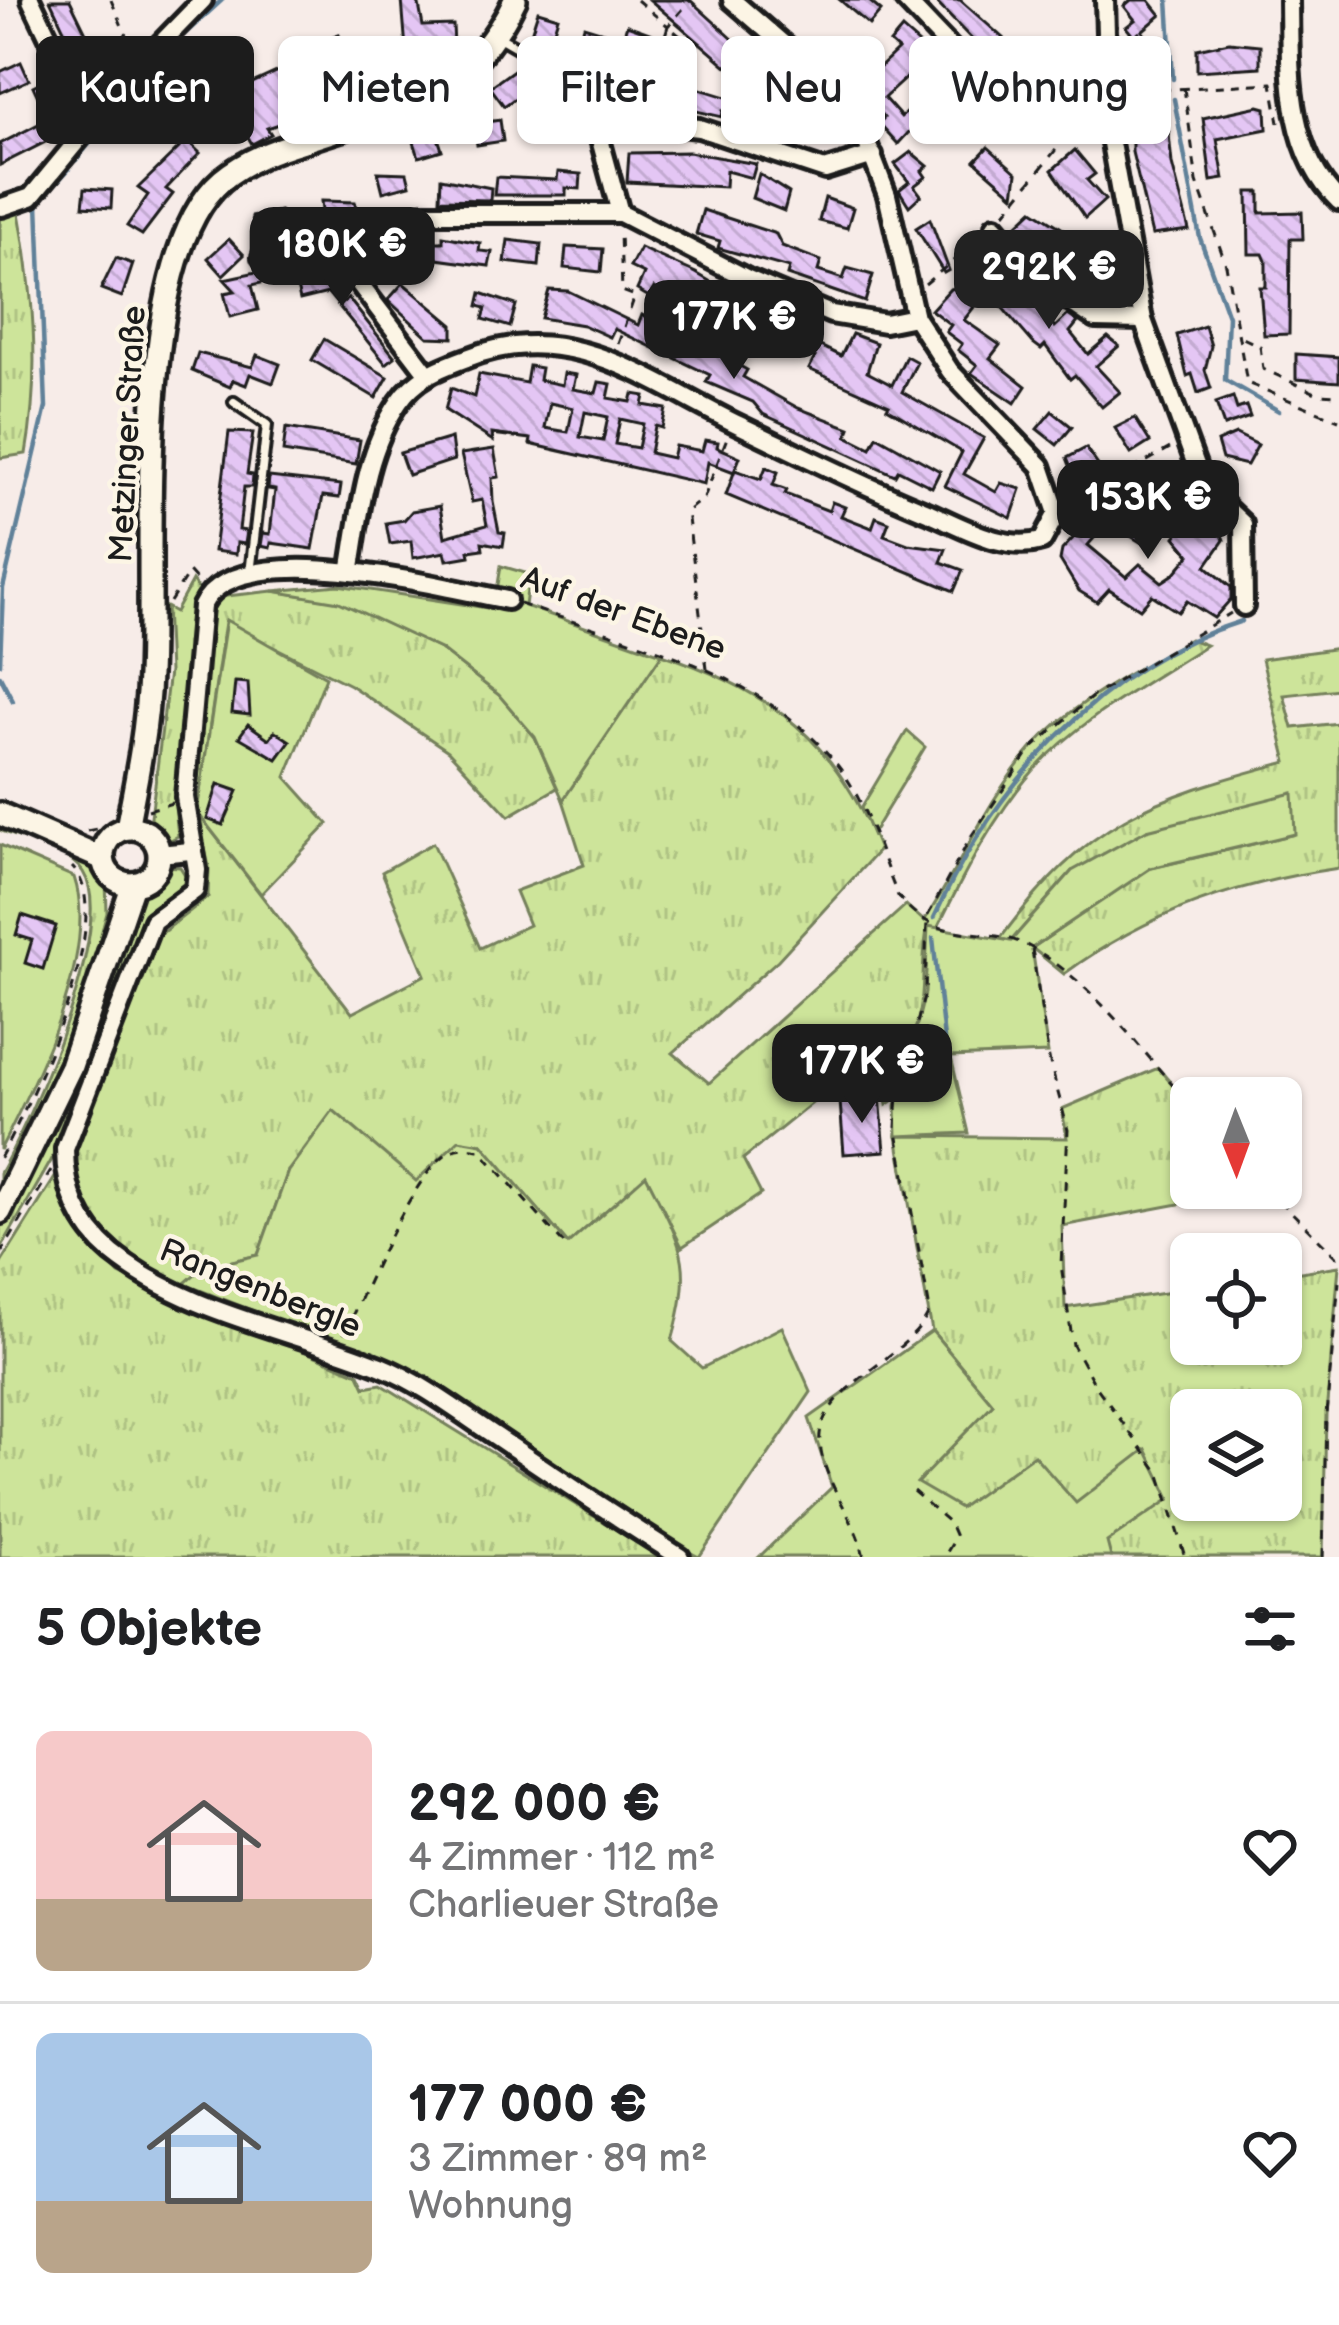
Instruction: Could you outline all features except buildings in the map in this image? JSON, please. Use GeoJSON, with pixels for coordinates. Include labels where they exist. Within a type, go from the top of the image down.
{"type":"FeatureCollection","features":[{"type":"Feature","properties":{"kind":"main road","name":"Metzinger Straße"},"geometry":{"type":"LineString","coordinates":[[138,823],[162,313],[175,251],[198,205],[224,179],[261,155],[399,109],[464,75],[497,36],[514,0]]}},
{"type":"Feature","properties":{"kind":"main road"},"geometry":{"type":"LineString","coordinates":[[0,814],[39,832],[104,851],[125,883],[71,1066],[0,1212]]}},
{"type":"Feature","properties":{"kind":"main road"},"geometry":{"type":"LineString","coordinates":[[104,851],[138,823],[159,854],[149,878],[125,883]]}},
{"type":"Feature","properties":{"kind":"street"},"geometry":{"type":"LineString","coordinates":[[31,0],[48,36]]}},
{"type":"Feature","properties":{"kind":"street"},"geometry":{"type":"LineString","coordinates":[[351,567],[375,447],[400,400],[427,374],[499,345],[551,343],[613,358],[892,498],[1022,547],[1042,541],[1057,513],[1041,466],[950,371],[915,316],[873,155],[856,117],[834,88],[731,0]]}},
{"type":"Feature","properties":{"kind":"street"},"geometry":{"type":"LineString","coordinates":[[905,0],[939,36]]}},
{"type":"Feature","properties":{"kind":"street"},"geometry":{"type":"LineString","coordinates":[[1106,0],[1106,36]]}},
{"type":"Feature","properties":{"kind":"street"},"geometry":{"type":"LineString","coordinates":[[1289,0],[1298,128],[1309,164],[1339,201]]}},
{"type":"Feature","properties":{"kind":"street"},"geometry":{"type":"LineString","coordinates":[[166,36],[197,2]]}},
{"type":"Feature","properties":{"kind":"street"},"geometry":{"type":"LineString","coordinates":[[620,213],[598,132],[601,117],[699,128],[825,170],[873,155]]}},
{"type":"Feature","properties":{"kind":"street"},"geometry":{"type":"LineString","coordinates":[[2,207],[31,197],[76,144]]}},
{"type":"Feature","properties":{"kind":"street"},"geometry":{"type":"LineString","coordinates":[[1111,144],[1144,320],[1184,440],[1204,487],[1243,524],[1244,606]]}},
{"type":"Feature","properties":{"kind":"street"},"geometry":{"type":"LineString","coordinates":[[425,213],[620,213],[748,279],[831,314],[885,323],[915,316]]}},
{"type":"Feature","properties":{"kind":"street"},"geometry":{"type":"LineString","coordinates":[[995,226],[1045,285],[1096,319],[1144,320]]}},
{"type":"Feature","properties":{"kind":"street"},"geometry":{"type":"LineString","coordinates":[[262,256],[309,249],[351,273],[427,374]]}},
{"type":"Feature","properties":{"kind":"street","name":"Auf der Ebene"},"geometry":{"type":"LineString","coordinates":[[250,575],[351,567],[507,600]]}},
{"type":"Feature","properties":{"kind":"street"},"geometry":{"type":"LineString","coordinates":[[65,1149],[153,921],[195,890],[197,870],[190,850],[185,797],[202,606],[224,580],[250,575]]}},
{"type":"Feature","properties":{"kind":"street"},"geometry":{"type":"LineString","coordinates":[[159,854],[190,850]]}},
{"type":"Feature","properties":{"kind":"street","name":"Rangenbergle"},"geometry":{"type":"LineString","coordinates":[[65,1149],[70,1200],[108,1250],[144,1274],[214,1306],[380,1366],[426,1390],[680,1557]]}},
{"type":"Feature","properties":{"kind":"lane"},"geometry":{"type":"LineString","coordinates":[[497,36],[517,47]]}},
{"type":"Feature","properties":{"kind":"lane"},"geometry":{"type":"LineString","coordinates":[[234,402],[267,425],[250,575]]}},
{"type":"Feature","properties":{"kind":"path"},"geometry":{"type":"LineString","coordinates":[[111,0],[126,36]]}},
{"type":"Feature","properties":{"kind":"path"},"geometry":{"type":"LineString","coordinates":[[637,0],[680,36]]}},
{"type":"Feature","properties":{"kind":"path"},"geometry":{"type":"LineString","coordinates":[[665,36],[691,0]]}},
{"type":"Feature","properties":{"kind":"path"},"geometry":{"type":"LineString","coordinates":[[1171,89],[1271,83],[1277,122],[1298,128]]}},
{"type":"Feature","properties":{"kind":"path"},"geometry":{"type":"LineString","coordinates":[[1184,88],[1197,182],[1243,338],[1247,383],[1339,420]]}},
{"type":"Feature","properties":{"kind":"path"},"geometry":{"type":"LineString","coordinates":[[910,297],[995,226],[1060,144]]}},
{"type":"Feature","properties":{"kind":"path"},"geometry":{"type":"LineString","coordinates":[[613,358],[634,296],[622,291],[620,213]]}},
{"type":"Feature","properties":{"kind":"path"},"geometry":{"type":"LineString","coordinates":[[1243,338],[1260,346],[1263,369],[1318,394],[1339,394]]}},
{"type":"Feature","properties":{"kind":"path"},"geometry":{"type":"LineString","coordinates":[[707,669],[687,511],[704,498],[733,422]]}},
{"type":"Feature","properties":{"kind":"path"},"geometry":{"type":"LineString","coordinates":[[1057,513],[1184,440]]}},
{"type":"Feature","properties":{"kind":"path"},"geometry":{"type":"LineString","coordinates":[[152,587],[169,604],[189,572],[208,594]]}},
{"type":"Feature","properties":{"kind":"path","name":"Auf der Ebene"},"geometry":{"type":"LineString","coordinates":[[507,600],[707,669],[804,729],[843,773],[898,896],[928,926]]}},
{"type":"Feature","properties":{"kind":"path"},"geometry":{"type":"LineString","coordinates":[[864,1557],[828,1478],[819,1430],[834,1403],[928,1317],[896,1106],[925,993],[927,916],[972,835],[1031,749],[1092,697],[1244,606]]}},
{"type":"Feature","properties":{"kind":"path"},"geometry":{"type":"LineString","coordinates":[[138,823],[185,797]]}},
{"type":"Feature","properties":{"kind":"path"},"geometry":{"type":"LineString","coordinates":[[0,1158],[48,1060],[81,948],[86,898],[78,873],[65,861]]}},
{"type":"Feature","properties":{"kind":"path"},"geometry":{"type":"LineString","coordinates":[[928,926],[1032,948],[1130,1036],[1170,1082]]}},
{"type":"Feature","properties":{"kind":"path"},"geometry":{"type":"LineString","coordinates":[[1032,948],[1048,1053],[1068,1130],[1061,1265],[1073,1345],[1081,1365],[1160,1472],[1185,1557]]}},
{"type":"Feature","properties":{"kind":"path"},"geometry":{"type":"LineString","coordinates":[[864,1076],[907,1062]]}},
{"type":"Feature","properties":{"kind":"path"},"geometry":{"type":"LineString","coordinates":[[335,1352],[409,1202],[441,1158],[458,1148],[481,1150],[564,1244]]}},
{"type":"Feature","properties":{"kind":"path"},"geometry":{"type":"LineString","coordinates":[[0,1255],[65,1149]]}},
{"type":"Feature","properties":{"kind":"path"},"geometry":{"type":"LineString","coordinates":[[1289,1209],[1339,1258]]}},
{"type":"Feature","properties":{"kind":"path"},"geometry":{"type":"LineString","coordinates":[[1323,1557],[1326,1415],[1339,1282]]}},
{"type":"Feature","properties":{"kind":"path"},"geometry":{"type":"LineString","coordinates":[[913,1491],[950,1523],[956,1537],[944,1557]]}},
{"type":"Feature","properties":{"kind":"green space"},"geometry":{"type":"Polygon","coordinates":[[[17,202],[31,296],[31,422],[26,454],[0,458],[0,208],[17,202]]]}},
{"type":"Feature","properties":{"kind":"green space"},"geometry":{"type":"Polygon","coordinates":[[[501,566],[529,574],[525,606],[662,654],[563,800],[535,737],[499,695],[440,649],[339,602],[273,591],[338,585],[494,609],[501,566]]]}},
{"type":"Feature","properties":{"kind":"green space"},"geometry":{"type":"Polygon","coordinates":[[[192,581],[199,590],[174,796],[178,836],[167,842],[153,829],[151,817],[169,672],[166,607],[175,612],[192,581]]]}},
{"type":"Feature","properties":{"kind":"green space"},"geometry":{"type":"Polygon","coordinates":[[[273,591],[339,601],[440,649],[499,695],[535,737],[557,788],[509,816],[448,751],[350,685],[225,622],[201,785],[196,786],[210,611],[217,597],[273,591]]]}},
{"type":"Feature","properties":{"kind":"green space"},"geometry":{"type":"Polygon","coordinates":[[[226,620],[326,677],[286,777],[328,824],[261,894],[197,812],[226,620]]]}},
{"type":"Feature","properties":{"kind":"green space"},"geometry":{"type":"Polygon","coordinates":[[[1190,639],[1206,645],[1094,718],[1053,751],[992,826],[937,929],[928,926],[918,1022],[899,1053],[882,1065],[896,1070],[893,1101],[887,1105],[885,1092],[826,1092],[743,1159],[761,1194],[682,1247],[646,1176],[568,1244],[482,1144],[417,1181],[288,1171],[258,1255],[203,1268],[184,1284],[137,1261],[103,1232],[76,1194],[72,1151],[158,936],[208,897],[209,867],[197,812],[352,1013],[425,975],[382,872],[433,843],[480,948],[529,925],[515,891],[584,865],[563,800],[662,654],[736,685],[796,725],[821,750],[843,779],[879,850],[778,960],[673,1053],[709,1083],[906,905],[924,921],[1000,790],[1048,732],[1106,688],[1190,639]]]}},
{"type":"Feature","properties":{"kind":"green space"},"geometry":{"type":"Polygon","coordinates":[[[1339,648],[1339,689],[1284,695],[1293,728],[1339,723],[1339,868],[1264,882],[1194,903],[1128,933],[1064,974],[1032,948],[1148,869],[1295,834],[1072,871],[1011,941],[1000,939],[1062,866],[1124,820],[1196,789],[1287,762],[1262,659],[1339,648]]]}},
{"type":"Feature","properties":{"kind":"green space"},"geometry":{"type":"Polygon","coordinates":[[[907,731],[925,747],[872,834],[861,808],[907,731]]]}},
{"type":"Feature","properties":{"kind":"green space"},"geometry":{"type":"Polygon","coordinates":[[[1293,793],[1295,834],[1151,868],[1032,948],[1048,1053],[951,1057],[969,1133],[897,1136],[896,1106],[925,993],[928,926],[1011,941],[1072,871],[1147,830],[1293,793]]]}},
{"type":"Feature","properties":{"kind":"green space"},"geometry":{"type":"Polygon","coordinates":[[[0,823],[96,863],[106,880],[107,913],[59,1073],[0,1198],[0,1173],[49,1069],[80,977],[91,899],[76,864],[0,830],[0,823]]]}},
{"type":"Feature","properties":{"kind":"green space"},"geometry":{"type":"Polygon","coordinates":[[[0,845],[74,877],[80,908],[78,943],[60,1017],[0,1150],[0,845]]]}},
{"type":"Feature","properties":{"kind":"green space"},"geometry":{"type":"Polygon","coordinates":[[[166,866],[180,867],[189,881],[146,921],[51,1161],[0,1250],[0,1227],[38,1161],[87,1046],[127,920],[141,890],[166,866]]]}},
{"type":"Feature","properties":{"kind":"green space"},"geometry":{"type":"Polygon","coordinates":[[[1158,1068],[1170,1082],[1170,1206],[1062,1226],[1065,1308],[1170,1292],[1170,1365],[1302,1365],[1302,1272],[1339,1266],[1326,1415],[1323,1557],[1111,1557],[1075,1503],[960,1509],[916,1483],[993,1404],[932,1331],[897,1136],[1067,1138],[1062,1109],[1158,1068]]]}},
{"type":"Feature","properties":{"kind":"green space"},"geometry":{"type":"Polygon","coordinates":[[[333,1110],[416,1181],[459,1140],[482,1144],[568,1244],[646,1175],[681,1255],[683,1291],[672,1341],[702,1368],[782,1327],[811,1392],[699,1557],[618,1515],[389,1363],[184,1284],[202,1268],[258,1255],[288,1171],[333,1110]]]}},
{"type":"Feature","properties":{"kind":"green space"},"geometry":{"type":"Polygon","coordinates":[[[56,1176],[74,1226],[119,1274],[359,1374],[365,1387],[381,1384],[660,1557],[0,1557],[0,1265],[56,1176]]]}},
{"type":"Feature","properties":{"kind":"green space"},"geometry":{"type":"Polygon","coordinates":[[[932,1331],[993,1404],[917,1483],[960,1508],[1034,1455],[1076,1503],[1146,1449],[1170,1499],[1107,1542],[1111,1557],[759,1557],[832,1487],[809,1418],[932,1331]]]}},
{"type":"Feature","properties":{"kind":"waterway"},"geometry":{"type":"LineString","coordinates":[[183,36],[222,0]]}},
{"type":"Feature","properties":{"kind":"waterway"},"geometry":{"type":"LineString","coordinates":[[1168,0],[1173,79]]}},
{"type":"Feature","properties":{"kind":"waterway"},"geometry":{"type":"LineString","coordinates":[[1174,99],[1200,238],[1228,316],[1225,380],[1279,411]]}},
{"type":"Feature","properties":{"kind":"waterway"},"geometry":{"type":"LineString","coordinates":[[76,160],[89,144]]}},
{"type":"Feature","properties":{"kind":"waterway"},"geometry":{"type":"LineString","coordinates":[[0,664],[3,588],[46,407],[38,203],[69,169]]}},
{"type":"Feature","properties":{"kind":"waterway"},"geometry":{"type":"LineString","coordinates":[[934,918],[987,822],[1057,736],[1143,667],[1242,621]]}},
{"type":"Feature","properties":{"kind":"waterway"},"geometry":{"type":"LineString","coordinates":[[0,676],[13,701]]}},
{"type":"Feature","properties":{"kind":"waterway"},"geometry":{"type":"LineString","coordinates":[[933,938],[944,1039]]}}]}
